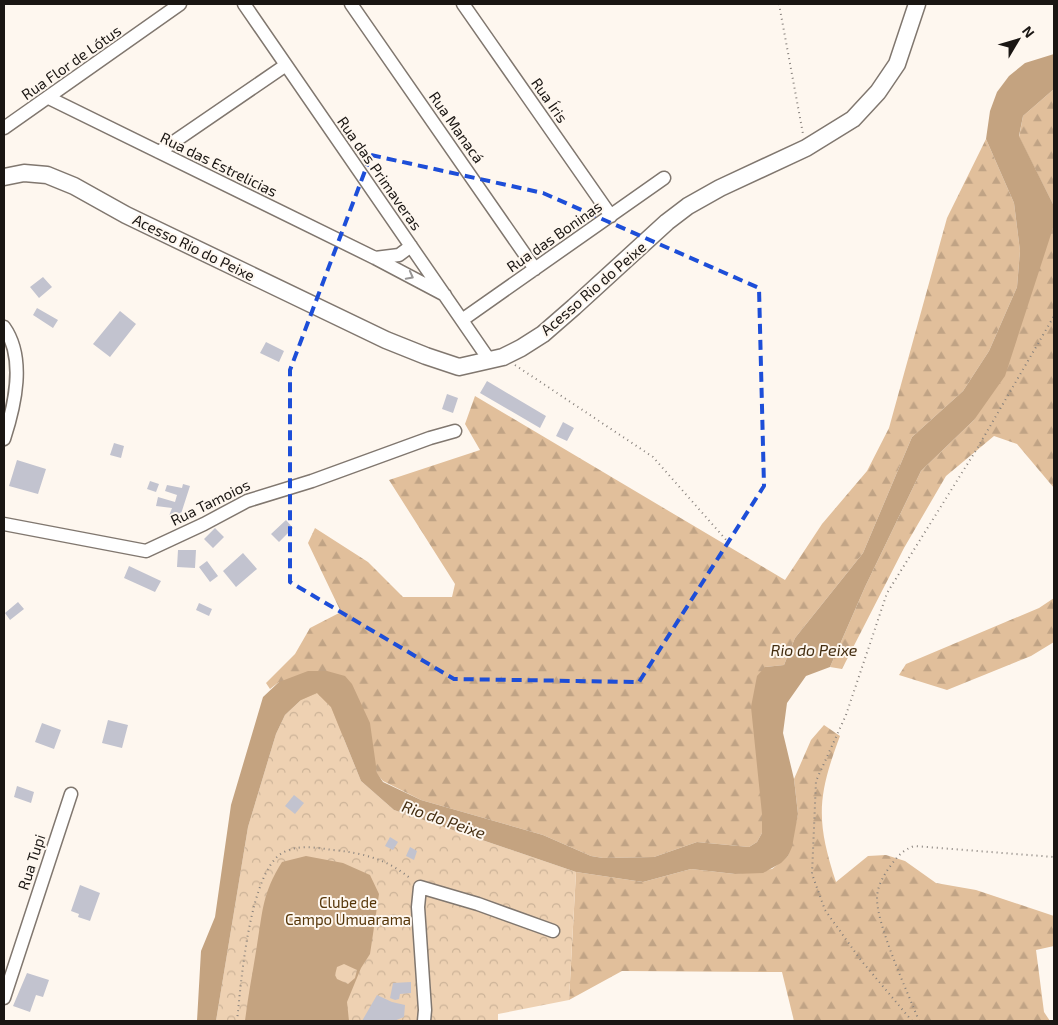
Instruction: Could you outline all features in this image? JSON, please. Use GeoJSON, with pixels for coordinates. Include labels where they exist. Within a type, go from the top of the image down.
{"type":"FeatureCollection","features":[{"type":"Feature","properties":{"kind":"street","name":"Rua Flor de Lótus"},"geometry":{"type":"LineString","coordinates":[[4,128],[180,4]]}},
{"type":"Feature","properties":{"kind":"street","name":"Rua das Primaveras"},"geometry":{"type":"LineString","coordinates":[[244,4],[462,320],[497,359]]}},
{"type":"Feature","properties":{"kind":"street","name":"Rua Manacá"},"geometry":{"type":"LineString","coordinates":[[351,4],[535,269]]}},
{"type":"Feature","properties":{"kind":"street","name":"Rua Íris"},"geometry":{"type":"LineString","coordinates":[[463,4],[611,216]]}},
{"type":"Feature","properties":{"kind":"street","name":"Acesso Rio do Peixe"},"geometry":{"type":"LineString","coordinates":[[4,177],[24,173],[47,175],[74,186],[126,215],[426,356],[459,367],[497,359],[543,334],[598,287],[667,222],[688,206],[720,188],[806,148],[853,119],[878,92],[897,64],[917,4]]}},
{"type":"Feature","properties":{"kind":"street"},"geometry":{"type":"LineString","coordinates":[[159,152],[286,65]]}},
{"type":"Feature","properties":{"kind":"street","name":"Rua das Estrelicias"},"geometry":{"type":"LineString","coordinates":[[49,98],[375,258],[445,295]]}},
{"type":"Feature","properties":{"kind":"street","name":"Rua das Boninas"},"geometry":{"type":"LineString","coordinates":[[462,320],[664,178]]}},
{"type":"Feature","properties":{"kind":"street"},"geometry":{"type":"LineString","coordinates":[[375,258],[399,254],[411,246]]}},
{"type":"Feature","properties":{"kind":"street"},"geometry":{"type":"LineString","coordinates":[[4,327],[13,346],[16,362],[16,394],[4,439]]}},
{"type":"Feature","properties":{"kind":"street","name":"Rua Tamoios"},"geometry":{"type":"LineString","coordinates":[[4,524],[146,550],[260,496],[312,481],[430,438],[455,431]]}},
{"type":"Feature","properties":{"kind":"street","name":"Rua Tupi"},"geometry":{"type":"LineString","coordinates":[[4,998],[71,794]]}},
{"type":"Feature","properties":{"kind":"street"},"geometry":{"type":"LineString","coordinates":[[424,1021],[425,1010],[418,907],[420,887],[478,904],[552,931]]}},
{"type":"Feature","properties":{"kind":"path"},"geometry":{"type":"LineString","coordinates":[[779,4],[806,148]]}},
{"type":"Feature","properties":{"kind":"path"},"geometry":{"type":"LineString","coordinates":[[912,1021],[860,960],[825,910],[812,874],[816,781],[846,715],[887,593],[978,447],[1054,316]]}},
{"type":"Feature","properties":{"kind":"path"},"geometry":{"type":"LineString","coordinates":[[497,359],[581,406],[653,457],[728,542]]}},
{"type":"Feature","properties":{"kind":"path"},"geometry":{"type":"LineString","coordinates":[[919,1021],[883,927],[877,897],[881,879],[898,855],[905,849],[914,846],[1054,857]]}},
{"type":"Feature","properties":{"kind":"path"},"geometry":{"type":"LineString","coordinates":[[236,1021],[250,919],[272,863],[284,852],[302,847],[372,855],[406,875],[420,887]]}},
{"type":"Feature","properties":{"kind":"highlighted area"},"geometry":{"type":"Polygon","coordinates":[[[371,155],[543,193],[759,288],[764,486],[639,682],[454,679],[290,582],[290,370],[371,155]]]}},
{"type":"Feature","properties":{"kind":"green space"},"geometry":{"type":"Polygon","coordinates":[[[1054,89],[1054,206],[1019,137],[1023,116],[1054,89]]]}},
{"type":"Feature","properties":{"kind":"green space"},"geometry":{"type":"Polygon","coordinates":[[[986,139],[1014,203],[1020,251],[1017,287],[989,351],[963,391],[912,437],[863,553],[795,638],[784,665],[765,667],[762,833],[757,842],[749,847],[697,842],[654,857],[603,858],[591,856],[543,835],[421,800],[383,781],[377,774],[375,764],[279,682],[270,689],[266,683],[295,654],[310,628],[341,612],[308,543],[315,528],[368,562],[403,597],[452,597],[455,584],[389,480],[480,450],[465,424],[475,396],[785,580],[822,524],[867,471],[889,428],[947,218],[986,139]]]}},
{"type":"Feature","properties":{"kind":"green space"},"geometry":{"type":"Polygon","coordinates":[[[1054,225],[1054,488],[1017,444],[994,436],[946,476],[904,548],[842,669],[830,667],[865,587],[921,471],[974,420],[1054,225]]]}},
{"type":"Feature","properties":{"kind":"green space"},"geometry":{"type":"Polygon","coordinates":[[[1054,598],[1054,642],[1031,656],[947,690],[899,675],[906,664],[1039,608],[1054,598]]]}},
{"type":"Feature","properties":{"kind":"green space","name":"Clube de Campo Umuarama"},"geometry":{"type":"Polygon","coordinates":[[[317,693],[331,707],[361,781],[394,810],[576,872],[569,1000],[498,1014],[498,1021],[216,1021],[248,827],[276,734],[285,715],[301,700],[317,693]]]}},
{"type":"Feature","properties":{"kind":"green space"},"geometry":{"type":"Polygon","coordinates":[[[824,725],[840,736],[827,776],[822,809],[825,842],[836,882],[868,856],[886,855],[905,861],[936,883],[976,890],[1054,916],[1054,946],[1036,950],[1044,1012],[1050,1021],[794,1021],[782,972],[622,971],[569,1000],[576,872],[643,882],[691,869],[735,874],[772,869],[788,856],[798,814],[794,779],[811,740],[824,725]]]}},
{"type":"Feature","properties":{"kind":"water","name":"Rio do Peixe"},"geometry":{"type":"Polygon","coordinates":[[[1054,54],[1054,89],[1023,116],[1019,136],[1053,204],[1054,225],[1005,376],[974,420],[921,471],[865,587],[830,667],[806,676],[787,703],[783,733],[794,779],[798,814],[792,847],[788,856],[781,863],[763,873],[735,874],[691,869],[643,882],[576,872],[394,810],[361,781],[331,707],[317,693],[301,700],[285,715],[276,734],[248,827],[216,1021],[197,1021],[201,951],[215,917],[231,805],[263,697],[279,682],[308,671],[327,671],[345,676],[352,684],[370,723],[377,773],[383,782],[421,800],[543,835],[591,856],[603,858],[654,857],[697,842],[749,847],[757,842],[762,833],[762,814],[751,707],[757,676],[765,667],[784,665],[795,638],[863,553],[912,437],[963,391],[989,351],[1017,287],[1020,251],[1014,203],[986,139],[990,111],[997,92],[1009,76],[1025,63],[1054,54]]]}},
{"type":"Feature","properties":{"kind":"water"},"geometry":{"type":"Polygon","coordinates":[[[306,856],[343,863],[370,875],[379,894],[370,954],[361,968],[347,1002],[349,1021],[245,1021],[264,902],[270,884],[282,862],[306,856]],[[344,964],[337,967],[335,975],[337,979],[348,984],[355,978],[357,970],[344,964]]]}},
{"type":"Feature","properties":{"kind":"building"},"geometry":{"type":"Polygon","coordinates":[[[43,277],[52,287],[39,298],[30,287],[43,277]]]}},
{"type":"Feature","properties":{"kind":"building"},"geometry":{"type":"Polygon","coordinates":[[[37,308],[58,320],[53,328],[33,315],[37,308]]]}},
{"type":"Feature","properties":{"kind":"building"},"geometry":{"type":"Polygon","coordinates":[[[120,311],[136,324],[110,357],[93,344],[120,311]]]}},
{"type":"Feature","properties":{"kind":"building"},"geometry":{"type":"Polygon","coordinates":[[[266,342],[284,351],[279,362],[260,353],[266,342]]]}},
{"type":"Feature","properties":{"kind":"building"},"geometry":{"type":"Polygon","coordinates":[[[487,381],[546,416],[540,428],[480,393],[487,381]]]}},
{"type":"Feature","properties":{"kind":"building"},"geometry":{"type":"Polygon","coordinates":[[[447,394],[458,398],[453,413],[442,409],[447,394]]]}},
{"type":"Feature","properties":{"kind":"building"},"geometry":{"type":"Polygon","coordinates":[[[563,422],[574,428],[567,441],[556,436],[563,422]]]}},
{"type":"Feature","properties":{"kind":"building"},"geometry":{"type":"Polygon","coordinates":[[[114,443],[124,446],[121,458],[110,455],[114,443]]]}},
{"type":"Feature","properties":{"kind":"building"},"geometry":{"type":"Polygon","coordinates":[[[17,460],[46,469],[38,494],[9,486],[17,460]]]}},
{"type":"Feature","properties":{"kind":"building"},"geometry":{"type":"Polygon","coordinates":[[[150,481],[159,484],[156,492],[147,489],[150,481]]]}},
{"type":"Feature","properties":{"kind":"building"},"geometry":{"type":"Polygon","coordinates":[[[183,484],[190,486],[179,520],[169,516],[172,508],[156,506],[158,497],[175,502],[177,495],[165,491],[167,485],[182,488],[183,484]]]}},
{"type":"Feature","properties":{"kind":"building"},"geometry":{"type":"Polygon","coordinates":[[[286,520],[293,528],[279,542],[271,534],[286,520]]]}},
{"type":"Feature","properties":{"kind":"building"},"geometry":{"type":"Polygon","coordinates":[[[215,528],[224,537],[213,548],[204,539],[215,528]]]}},
{"type":"Feature","properties":{"kind":"building"},"geometry":{"type":"Polygon","coordinates":[[[178,550],[196,550],[195,568],[177,567],[178,550]]]}},
{"type":"Feature","properties":{"kind":"building"},"geometry":{"type":"Polygon","coordinates":[[[243,553],[257,569],[236,587],[223,571],[243,553]]]}},
{"type":"Feature","properties":{"kind":"building"},"geometry":{"type":"Polygon","coordinates":[[[207,561],[218,576],[210,582],[199,567],[207,561]]]}},
{"type":"Feature","properties":{"kind":"building"},"geometry":{"type":"Polygon","coordinates":[[[129,566],[161,581],[155,592],[124,578],[129,566]]]}},
{"type":"Feature","properties":{"kind":"building"},"geometry":{"type":"Polygon","coordinates":[[[18,602],[24,609],[10,620],[5,613],[18,602]]]}},
{"type":"Feature","properties":{"kind":"building"},"geometry":{"type":"Polygon","coordinates":[[[199,603],[212,609],[209,616],[196,610],[199,603]]]}},
{"type":"Feature","properties":{"kind":"building"},"geometry":{"type":"Polygon","coordinates":[[[108,720],[128,725],[122,748],[102,743],[108,720]]]}},
{"type":"Feature","properties":{"kind":"building"},"geometry":{"type":"Polygon","coordinates":[[[42,723],[61,730],[54,749],[35,742],[42,723]]]}},
{"type":"Feature","properties":{"kind":"building"},"geometry":{"type":"Polygon","coordinates":[[[17,786],[34,792],[31,803],[14,797],[17,786]]]}},
{"type":"Feature","properties":{"kind":"building"},"geometry":{"type":"Polygon","coordinates":[[[294,795],[304,803],[295,814],[285,806],[294,795]]]}},
{"type":"Feature","properties":{"kind":"building"},"geometry":{"type":"Polygon","coordinates":[[[390,837],[398,842],[393,850],[385,846],[390,837]]]}},
{"type":"Feature","properties":{"kind":"building"},"geometry":{"type":"Polygon","coordinates":[[[410,847],[417,851],[414,860],[406,856],[410,847]]]}},
{"type":"Feature","properties":{"kind":"building"},"geometry":{"type":"Polygon","coordinates":[[[80,885],[100,893],[90,921],[78,917],[79,914],[71,911],[80,885]]]}},
{"type":"Feature","properties":{"kind":"building"},"geometry":{"type":"Polygon","coordinates":[[[27,973],[49,980],[43,997],[36,995],[30,1012],[13,1006],[27,973]]]}},
{"type":"Feature","properties":{"kind":"building"},"geometry":{"type":"Polygon","coordinates":[[[411,982],[411,993],[400,994],[399,999],[395,1000],[390,998],[393,983],[411,982]]]}},
{"type":"Feature","properties":{"kind":"building"},"geometry":{"type":"Polygon","coordinates":[[[377,995],[392,1002],[405,1005],[404,1017],[394,1021],[362,1021],[377,995]]]}}]}
